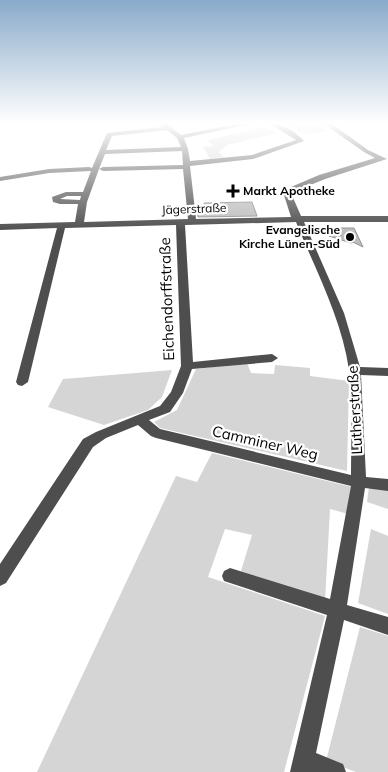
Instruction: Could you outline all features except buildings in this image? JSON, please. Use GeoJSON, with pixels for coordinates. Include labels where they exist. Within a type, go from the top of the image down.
{"type":"FeatureCollection","features":[{"type":"Feature","properties":{"kind":"street"},"geometry":{"type":"LineString","coordinates":[[79,224],[84,198],[99,160]]}},
{"type":"Feature","properties":{"kind":"street"},"geometry":{"type":"LineString","coordinates":[[187,160],[192,221]]}},
{"type":"Feature","properties":{"kind":"street"},"geometry":{"type":"LineString","coordinates":[[103,169],[187,166],[231,160]]}},
{"type":"Feature","properties":{"kind":"street","name":"Lutherstraße"},"geometry":{"type":"LineString","coordinates":[[303,766],[337,610],[359,482],[355,372],[349,344],[299,219],[295,216],[286,192],[322,176],[380,160]]}},
{"type":"Feature","properties":{"kind":"street"},"geometry":{"type":"LineString","coordinates":[[0,179],[49,171],[89,169]]}},
{"type":"Feature","properties":{"kind":"street","name":"Jägerstraße"},"geometry":{"type":"LineString","coordinates":[[0,227],[180,221],[387,220]]}},
{"type":"Feature","properties":{"kind":"street","name":"Eichendorffstraße"},"geometry":{"type":"LineString","coordinates":[[0,578],[88,444],[165,408],[177,393],[187,366],[180,221]]}},
{"type":"Feature","properties":{"kind":"street"},"geometry":{"type":"LineString","coordinates":[[22,382],[62,224]]}},
{"type":"Feature","properties":{"kind":"street"},"geometry":{"type":"LineString","coordinates":[[187,366],[272,358]]}},
{"type":"Feature","properties":{"kind":"street"},"geometry":{"type":"LineString","coordinates":[[355,372],[388,372]]}},
{"type":"Feature","properties":{"kind":"street","name":"Camminer Weg"},"geometry":{"type":"LineString","coordinates":[[140,420],[156,433],[359,482],[388,485]]}},
{"type":"Feature","properties":{"kind":"street"},"geometry":{"type":"LineString","coordinates":[[230,576],[388,626]]}},
{"type":"Feature","properties":{"kind":"street"},"geometry":{"type":"LineString","coordinates":[[303,766],[335,772]]}},
{"type":"Feature","properties":{"kind":"shaded area"},"geometry":{"type":"Polygon","coordinates":[[[247,363],[251,373],[274,374],[275,365],[310,368],[310,376],[349,381],[347,471],[160,428],[154,422],[177,410],[196,369],[247,363]]]}},
{"type":"Feature","properties":{"kind":"shaded area"},"geometry":{"type":"Polygon","coordinates":[[[172,370],[162,397],[148,410],[104,425],[48,407],[63,379],[172,370]]]}},
{"type":"Feature","properties":{"kind":"shaded area"},"geometry":{"type":"Polygon","coordinates":[[[212,453],[352,487],[348,514],[330,509],[325,601],[241,571],[252,535],[225,529],[208,577],[325,616],[284,772],[37,772],[176,476],[197,482],[212,453]]]}},
{"type":"Feature","properties":{"kind":"shaded area"},"geometry":{"type":"Polygon","coordinates":[[[369,487],[388,490],[388,509],[367,502],[369,487]]]}},
{"type":"Feature","properties":{"kind":"shaded area"},"geometry":{"type":"Polygon","coordinates":[[[371,529],[388,536],[388,614],[358,603],[371,529]]]}},
{"type":"Feature","properties":{"kind":"shaded area"},"geometry":{"type":"Polygon","coordinates":[[[360,627],[388,636],[388,772],[356,772],[326,761],[360,627]]]}},
{"type":"Feature","properties":{"kind":"place","name":"Markt Apotheke"},"geometry":{"type":"Point","coordinates":[233,191]}},
{"type":"Feature","properties":{"kind":"place","name":"Evangelische Kirche Lünen-Süd"},"geometry":{"type":"Point","coordinates":[350,237]}}]}
